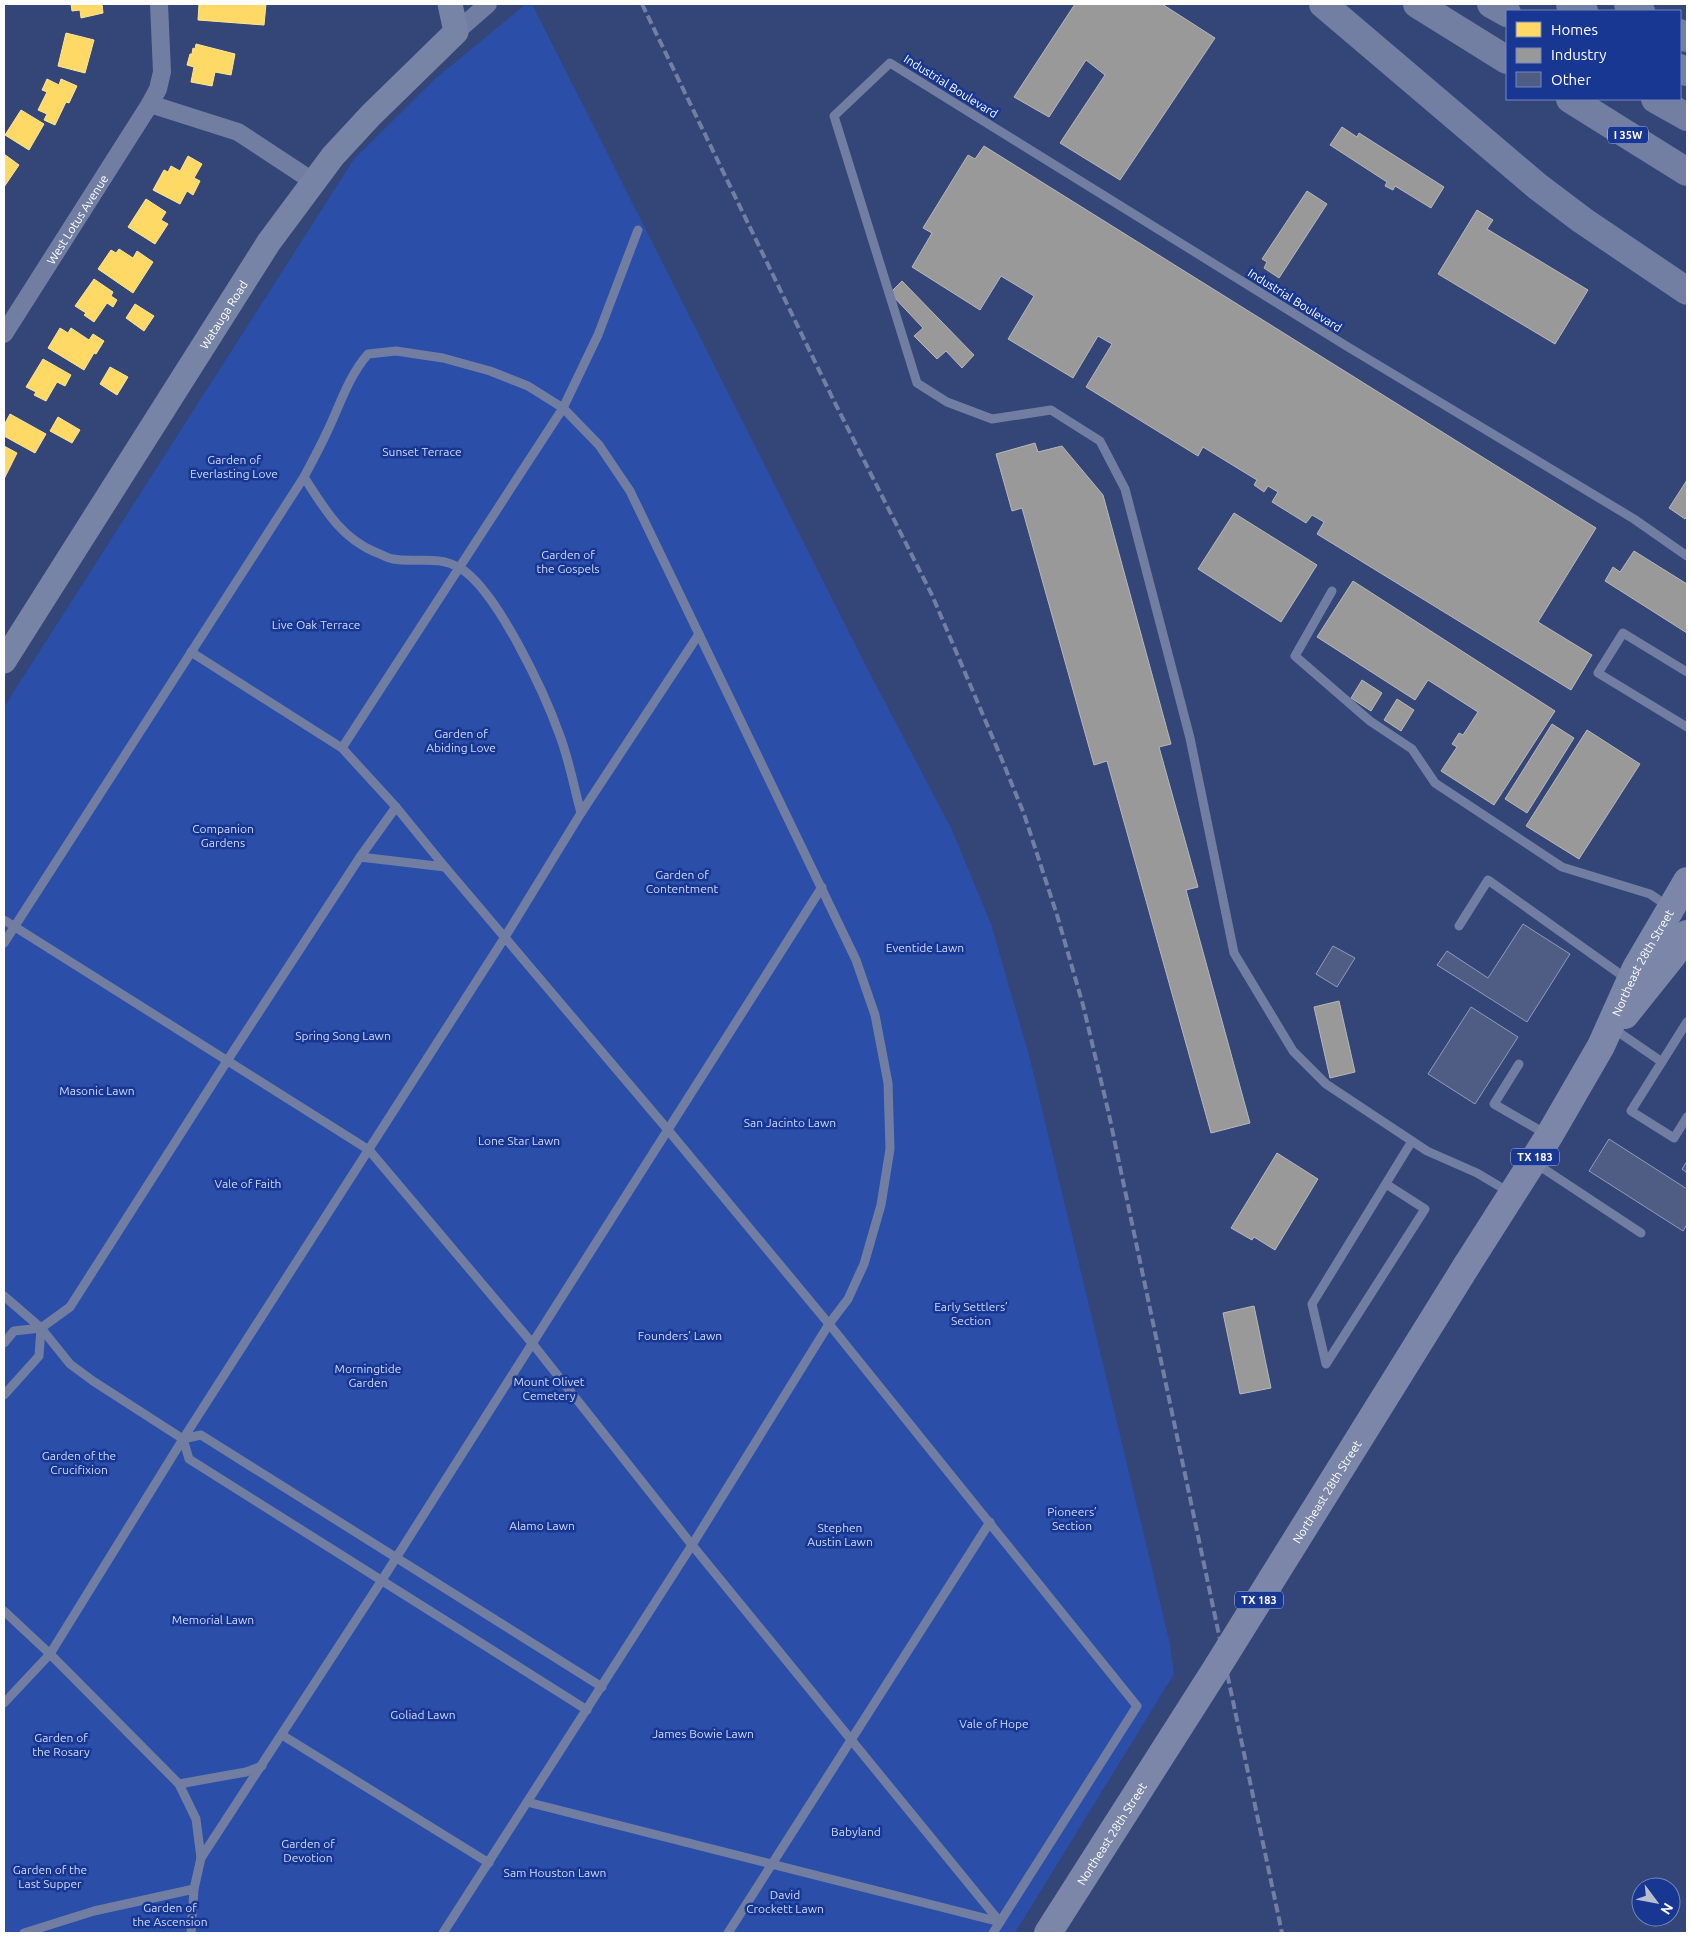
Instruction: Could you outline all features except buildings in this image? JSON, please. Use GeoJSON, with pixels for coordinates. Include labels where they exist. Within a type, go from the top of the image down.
{"type":"FeatureCollection","features":[{"type":"Feature","properties":{"kind":"highway"},"geometry":{"type":"LineString","coordinates":[[1324,4],[1537,186],[1582,220],[1687,291]]}},
{"type":"Feature","properties":{"kind":"highway"},"geometry":{"type":"LineString","coordinates":[[1417,4],[1506,59]]}},
{"type":"Feature","properties":{"kind":"highway"},"geometry":{"type":"LineString","coordinates":[[1491,4],[1506,12]]}},
{"type":"Feature","properties":{"kind":"highway"},"geometry":{"type":"LineString","coordinates":[[1570,4],[1582,10]]}},
{"type":"Feature","properties":{"kind":"highway"},"geometry":{"type":"LineString","coordinates":[[1628,4],[1639,10]]}},
{"type":"Feature","properties":{"kind":"highway","name":"I 35W"},"geometry":{"type":"LineString","coordinates":[[1572,100],[1687,172]]}},
{"type":"Feature","properties":{"kind":"highway"},"geometry":{"type":"LineString","coordinates":[[1657,100],[1687,117]]}},
{"type":"Feature","properties":{"kind":"main road","name":"Northeast 28th Street"},"geometry":{"type":"LineString","coordinates":[[1607,1038],[1629,981],[1687,881]]}},
{"type":"Feature","properties":{"kind":"main road","name":"Northeast 28th Street"},"geometry":{"type":"LineString","coordinates":[[1048,1933],[1468,1266],[1607,1038],[1673,955],[1687,934]]}},
{"type":"Feature","properties":{"kind":"street","name":"West Lotus Avenue"},"geometry":{"type":"LineString","coordinates":[[4,334],[158,89],[162,72],[159,4]]}},
{"type":"Feature","properties":{"kind":"street"},"geometry":{"type":"LineString","coordinates":[[450,4],[456,32]]}},
{"type":"Feature","properties":{"kind":"street","name":"Watauga Road"},"geometry":{"type":"LineString","coordinates":[[4,661],[269,242],[333,156],[370,115],[456,32],[488,4]]}},
{"type":"Feature","properties":{"kind":"street"},"geometry":{"type":"LineString","coordinates":[[150,104],[238,132],[314,182]]}},
{"type":"Feature","properties":{"kind":"lane","name":"Industrial Boulevard"},"geometry":{"type":"LineString","coordinates":[[1412,1141],[1326,1084],[1293,1051],[1234,953],[1190,738],[1125,488],[1100,440],[1051,410],[992,419],[947,402],[917,383],[834,116],[890,63],[1348,348],[1686,552]]}},
{"type":"Feature","properties":{"kind":"lane"},"geometry":{"type":"LineString","coordinates":[[342,748],[564,408],[590,353],[638,230]]}},
{"type":"Feature","properties":{"kind":"lane"},"geometry":{"type":"LineString","coordinates":[[4,943],[304,477],[328,431],[352,376],[368,354],[396,351],[443,358],[528,386],[564,408],[599,445],[630,491],[856,960],[875,1015],[888,1083],[890,1148],[881,1204],[864,1264],[848,1299],[829,1324],[602,1687],[443,1933]]}},
{"type":"Feature","properties":{"kind":"lane"},"geometry":{"type":"LineString","coordinates":[[304,477],[334,522],[361,546],[392,559],[436,560],[460,568],[477,582],[498,611],[527,659],[560,736],[581,812]]}},
{"type":"Feature","properties":{"kind":"lane"},"geometry":{"type":"LineString","coordinates":[[1332,591],[1295,656],[1370,721],[1412,749],[1435,783],[1562,867],[1650,894],[1671,908]]}},
{"type":"Feature","properties":{"kind":"lane"},"geometry":{"type":"LineString","coordinates":[[1687,672],[1623,633],[1598,673],[1687,727]]}},
{"type":"Feature","properties":{"kind":"lane"},"geometry":{"type":"LineString","coordinates":[[4,1703],[50,1654],[183,1439],[505,937],[581,812],[699,634]]}},
{"type":"Feature","properties":{"kind":"lane"},"geometry":{"type":"LineString","coordinates":[[191,652],[342,748],[396,807],[829,1324],[1137,1706],[993,1933]]}},
{"type":"Feature","properties":{"kind":"lane"},"geometry":{"type":"LineString","coordinates":[[4,1343],[14,1331],[41,1328],[70,1308],[227,1061],[360,857],[396,807]]}},
{"type":"Feature","properties":{"kind":"lane"},"geometry":{"type":"LineString","coordinates":[[360,857],[445,867]]}},
{"type":"Feature","properties":{"kind":"lane"},"geometry":{"type":"LineString","coordinates":[[1459,926],[1488,880],[1629,981]]}},
{"type":"Feature","properties":{"kind":"lane"},"geometry":{"type":"LineString","coordinates":[[201,1858],[382,1580],[822,887]]}},
{"type":"Feature","properties":{"kind":"lane"},"geometry":{"type":"LineString","coordinates":[[4,920],[369,1150],[532,1343],[692,1545],[1000,1922]]}},
{"type":"Feature","properties":{"kind":"lane"},"geometry":{"type":"LineString","coordinates":[[1687,1022],[1631,1111],[1674,1138],[1687,1117]]}},
{"type":"Feature","properties":{"kind":"lane"},"geometry":{"type":"LineString","coordinates":[[1607,1038],[1662,1062]]}},
{"type":"Feature","properties":{"kind":"lane"},"geometry":{"type":"LineString","coordinates":[[1519,1064],[1494,1104],[1549,1136]]}},
{"type":"Feature","properties":{"kind":"lane"},"geometry":{"type":"LineString","coordinates":[[1386,1184],[1425,1208],[1326,1364],[1312,1304],[1412,1141],[1426,1151],[1478,1173],[1512,1194]]}},
{"type":"Feature","properties":{"kind":"lane"},"geometry":{"type":"LineString","coordinates":[[1532,1162],[1641,1233]]}},
{"type":"Feature","properties":{"kind":"lane"},"geometry":{"type":"LineString","coordinates":[[4,1296],[41,1328],[70,1364],[183,1439],[189,1459],[587,1710]]}},
{"type":"Feature","properties":{"kind":"lane"},"geometry":{"type":"LineString","coordinates":[[4,1395],[39,1356],[41,1328]]}},
{"type":"Feature","properties":{"kind":"lane"},"geometry":{"type":"LineString","coordinates":[[183,1439],[201,1435],[602,1687]]}},
{"type":"Feature","properties":{"kind":"lane"},"geometry":{"type":"LineString","coordinates":[[728,1933],[990,1522]]}},
{"type":"Feature","properties":{"kind":"lane"},"geometry":{"type":"LineString","coordinates":[[4,1611],[50,1654],[179,1784],[196,1819],[201,1858],[194,1889],[191,1933]]}},
{"type":"Feature","properties":{"kind":"lane"},"geometry":{"type":"LineString","coordinates":[[282,1735],[489,1863]]}},
{"type":"Feature","properties":{"kind":"lane"},"geometry":{"type":"LineString","coordinates":[[179,1784],[246,1772],[262,1766]]}},
{"type":"Feature","properties":{"kind":"lane"},"geometry":{"type":"LineString","coordinates":[[527,1802],[1000,1922]]}},
{"type":"Feature","properties":{"kind":"lane"},"geometry":{"type":"LineString","coordinates":[[24,1933],[94,1910],[194,1889]]}},
{"type":"Feature","properties":{"kind":"green space","name":"Mount Olivet Cemetery"},"geometry":{"type":"Polygon","coordinates":[[[526,4],[532,4],[864,662],[952,830],[991,924],[1030,1059],[1170,1644],[1174,1674],[1015,1933],[4,1933],[4,707],[354,159],[436,78],[526,4]]]}},
{"type":"Feature","properties":{"kind":"railway"},"geometry":{"type":"LineString","coordinates":[[642,4],[832,397],[932,595],[1024,814],[1057,915],[1083,1005],[1108,1110],[1282,1933]]}},
{"type":"Feature","properties":{"kind":"park label","name":"Sunset Terrace"},"geometry":{"type":"Point","coordinates":[422,451]}},
{"type":"Feature","properties":{"kind":"park label","name":"Garden of Everlasting Love"},"geometry":{"type":"Point","coordinates":[234,466]}},
{"type":"Feature","properties":{"kind":"park label","name":"Garden of the Gospels"},"geometry":{"type":"Point","coordinates":[568,561]}},
{"type":"Feature","properties":{"kind":"park label","name":"Live Oak Terrace"},"geometry":{"type":"Point","coordinates":[316,624]}},
{"type":"Feature","properties":{"kind":"park label","name":"Garden of Abiding Love"},"geometry":{"type":"Point","coordinates":[461,740]}},
{"type":"Feature","properties":{"kind":"park label","name":"Companion Gardens"},"geometry":{"type":"Point","coordinates":[223,835]}},
{"type":"Feature","properties":{"kind":"park label","name":"Garden of Contentment"},"geometry":{"type":"Point","coordinates":[682,881]}},
{"type":"Feature","properties":{"kind":"park label","name":"Eventide Lawn"},"geometry":{"type":"Point","coordinates":[925,947]}},
{"type":"Feature","properties":{"kind":"park label","name":"Spring Song Lawn"},"geometry":{"type":"Point","coordinates":[343,1035]}},
{"type":"Feature","properties":{"kind":"park label","name":"Masonic Lawn"},"geometry":{"type":"Point","coordinates":[97,1090]}},
{"type":"Feature","properties":{"kind":"park label","name":"San Jacinto Lawn"},"geometry":{"type":"Point","coordinates":[790,1122]}},
{"type":"Feature","properties":{"kind":"park label","name":"Lone Star Lawn"},"geometry":{"type":"Point","coordinates":[519,1140]}},
{"type":"Feature","properties":{"kind":"park label","name":"Vale of Faith"},"geometry":{"type":"Point","coordinates":[248,1183]}},
{"type":"Feature","properties":{"kind":"park label","name":"Early Settlers’ Section"},"geometry":{"type":"Point","coordinates":[971,1313]}},
{"type":"Feature","properties":{"kind":"park label","name":"Founders’ Lawn"},"geometry":{"type":"Point","coordinates":[680,1335]}},
{"type":"Feature","properties":{"kind":"park label","name":"Morningtide Garden"},"geometry":{"type":"Point","coordinates":[368,1375]}},
{"type":"Feature","properties":{"kind":"park label","name":"Garden of the Crucifixion"},"geometry":{"type":"Point","coordinates":[79,1462]}},
{"type":"Feature","properties":{"kind":"park label","name":"Pioneers’ Section"},"geometry":{"type":"Point","coordinates":[1072,1518]}},
{"type":"Feature","properties":{"kind":"park label","name":"Alamo Lawn"},"geometry":{"type":"Point","coordinates":[542,1525]}},
{"type":"Feature","properties":{"kind":"park label","name":"Stephen Austin Lawn"},"geometry":{"type":"Point","coordinates":[840,1534]}},
{"type":"Feature","properties":{"kind":"park label","name":"Memorial Lawn"},"geometry":{"type":"Point","coordinates":[213,1619]}},
{"type":"Feature","properties":{"kind":"park label","name":"Goliad Lawn"},"geometry":{"type":"Point","coordinates":[423,1714]}},
{"type":"Feature","properties":{"kind":"park label","name":"Vale of Hope"},"geometry":{"type":"Point","coordinates":[994,1723]}},
{"type":"Feature","properties":{"kind":"park label","name":"James Bowie Lawn"},"geometry":{"type":"Point","coordinates":[703,1733]}},
{"type":"Feature","properties":{"kind":"park label","name":"Garden of the Rosary"},"geometry":{"type":"Point","coordinates":[61,1744]}},
{"type":"Feature","properties":{"kind":"park label","name":"Babyland"},"geometry":{"type":"Point","coordinates":[856,1831]}},
{"type":"Feature","properties":{"kind":"park label","name":"Garden of Devotion"},"geometry":{"type":"Point","coordinates":[308,1850]}},
{"type":"Feature","properties":{"kind":"park label","name":"Sam Houston Lawn"},"geometry":{"type":"Point","coordinates":[555,1872]}},
{"type":"Feature","properties":{"kind":"park label","name":"Garden of the Last Supper"},"geometry":{"type":"Point","coordinates":[50,1876]}},
{"type":"Feature","properties":{"kind":"park label","name":"David Crockett Lawn"},"geometry":{"type":"Point","coordinates":[785,1901]}},
{"type":"Feature","properties":{"kind":"park label","name":"Garden of the Ascension"},"geometry":{"type":"Point","coordinates":[170,1914]}}]}
